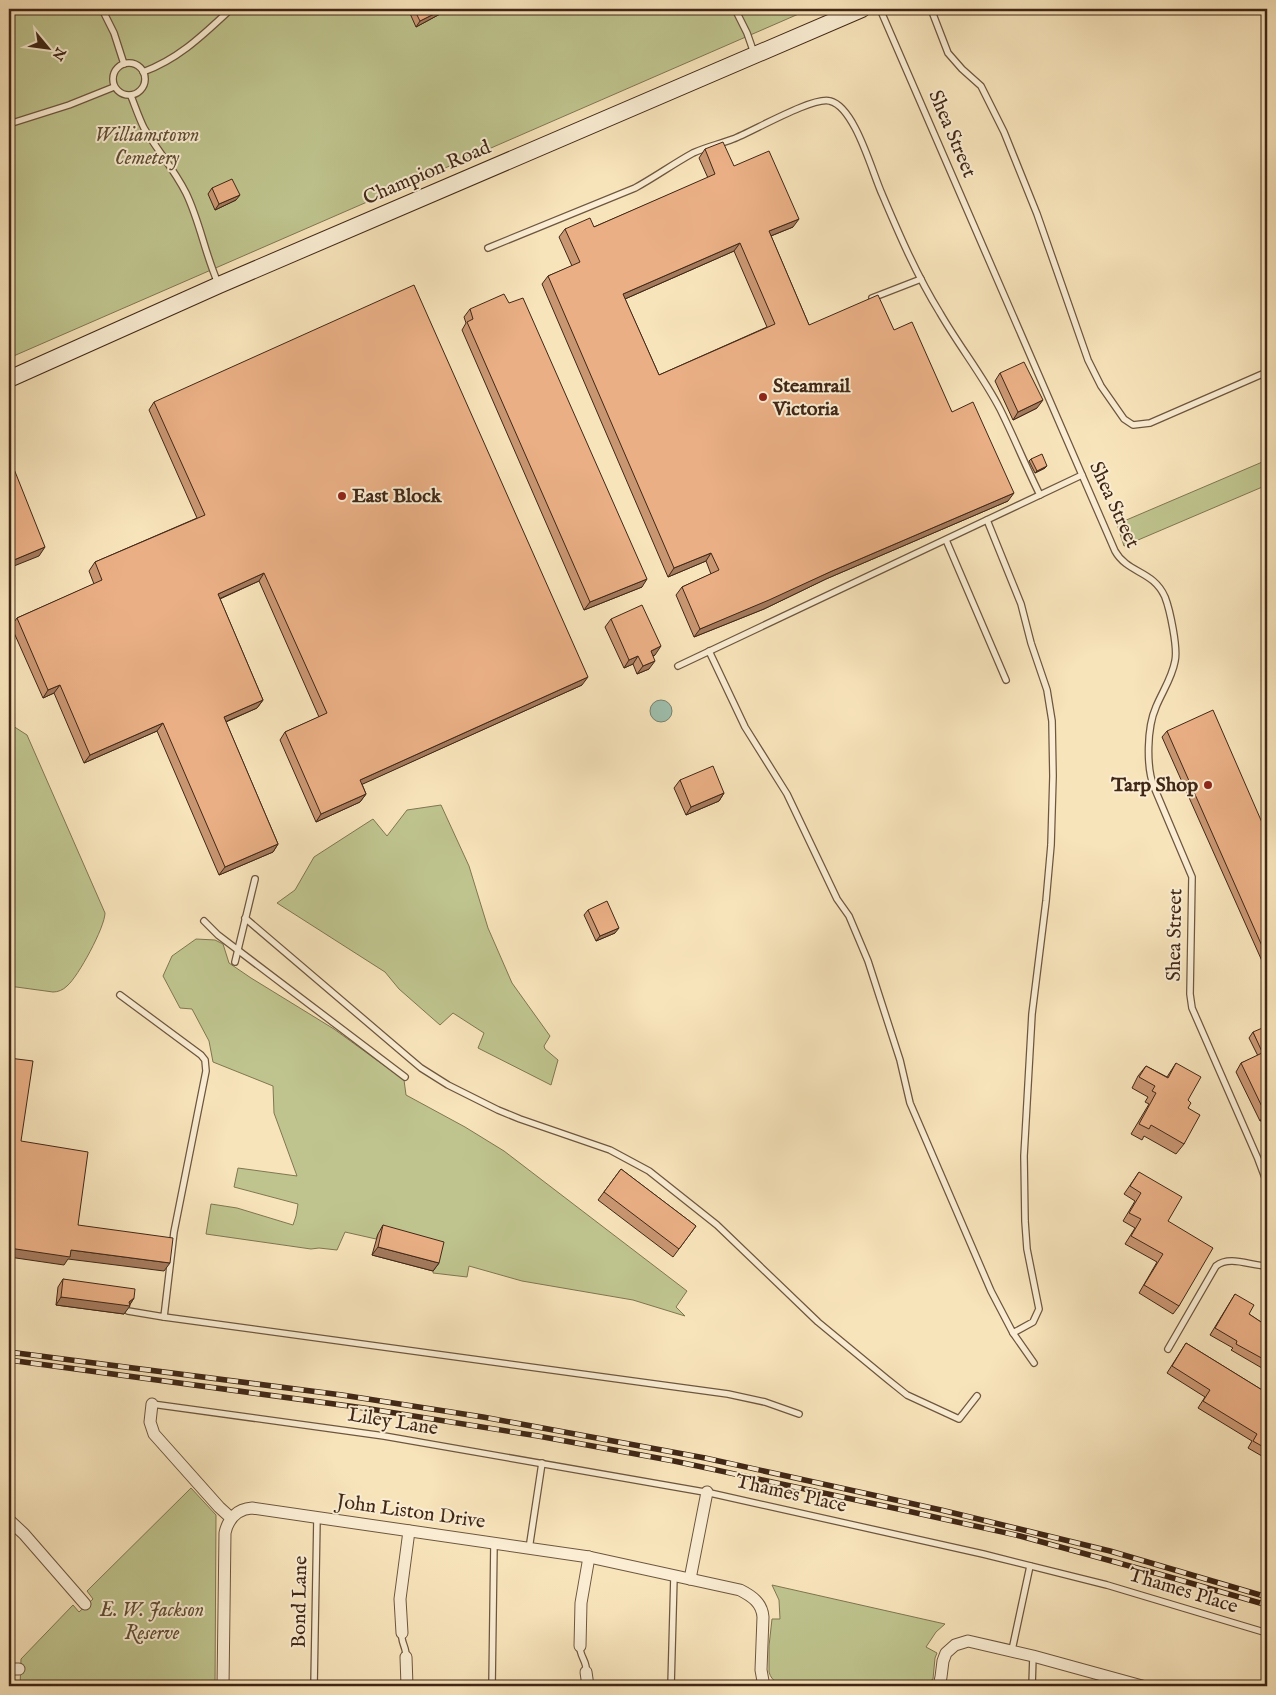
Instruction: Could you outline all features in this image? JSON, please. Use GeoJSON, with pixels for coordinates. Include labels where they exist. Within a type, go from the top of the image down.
{"type":"FeatureCollection","features":[{"type":"Feature","properties":{"kind":"street","name":"Champion Road"},"geometry":{"type":"LineString","coordinates":[[9,379],[218,285],[862,9]]}},
{"type":"Feature","properties":{"kind":"street"},"geometry":{"type":"LineString","coordinates":[[152,1404],[150,1422],[154,1434],[218,1507],[231,1518],[226,1527],[225,1536],[223,1686]]}},
{"type":"Feature","properties":{"kind":"street"},"geometry":{"type":"LineString","coordinates":[[690,1579],[707,1492]]}},
{"type":"Feature","properties":{"kind":"street","name":"John Liston Drive"},"geometry":{"type":"LineString","coordinates":[[231,1518],[242,1510],[252,1508],[589,1557],[736,1589],[752,1597],[759,1604],[763,1613],[761,1685]]}},
{"type":"Feature","properties":{"kind":"street"},"geometry":{"type":"LineString","coordinates":[[9,1520],[24,1534],[85,1604]]}},
{"type":"Feature","properties":{"kind":"street"},"geometry":{"type":"LineString","coordinates":[[402,1633],[400,1599],[409,1531]]}},
{"type":"Feature","properties":{"kind":"street"},"geometry":{"type":"LineString","coordinates":[[580,1646],[581,1604],[589,1557]]}},
{"type":"Feature","properties":{"kind":"street"},"geometry":{"type":"LineString","coordinates":[[938,1686],[943,1659],[948,1651],[955,1645],[968,1641],[1012,1650],[1121,1683],[1142,1686]]}},
{"type":"Feature","properties":{"kind":"street"},"geometry":{"type":"LineString","coordinates":[[406,1657],[407,1686]]}},
{"type":"Feature","properties":{"kind":"street"},"geometry":{"type":"LineString","coordinates":[[586,1672],[588,1686]]}},
{"type":"Feature","properties":{"kind":"lane"},"geometry":{"type":"LineString","coordinates":[[102,9],[114,33],[124,64]]}},
{"type":"Feature","properties":{"kind":"lane"},"geometry":{"type":"LineString","coordinates":[[144,72],[168,62],[186,50],[231,9]]}},
{"type":"Feature","properties":{"kind":"lane"},"geometry":{"type":"LineString","coordinates":[[735,9],[747,33],[754,55]]}},
{"type":"Feature","properties":{"kind":"lane","name":"Shea Street"},"geometry":{"type":"LineString","coordinates":[[880,9],[1119,558],[1128,566],[1151,578],[1165,597],[1175,643],[1176,660],[1152,718],[1149,773],[1192,877],[1190,994],[1192,1008],[1258,1159],[1267,1184]]}},
{"type":"Feature","properties":{"kind":"lane"},"geometry":{"type":"LineString","coordinates":[[931,9],[948,54],[981,86],[1004,132],[1037,214],[1088,360],[1101,386],[1124,419],[1133,425],[1150,423],[1267,372]]}},
{"type":"Feature","properties":{"kind":"lane"},"geometry":{"type":"LineString","coordinates":[[124,64],[136,65],[144,72],[143,87],[138,93],[131,96],[120,93],[114,87],[112,80],[113,74],[119,66],[124,64]]}},
{"type":"Feature","properties":{"kind":"lane"},"geometry":{"type":"LineString","coordinates":[[9,124],[69,105],[114,87]]}},
{"type":"Feature","properties":{"kind":"lane"},"geometry":{"type":"LineString","coordinates":[[131,96],[144,128],[175,173],[192,205],[218,285]]}},
{"type":"Feature","properties":{"kind":"lane"},"geometry":{"type":"LineString","coordinates":[[488,248],[635,188],[693,153],[733,139],[774,119],[824,100],[831,101],[844,109],[857,132],[920,279],[939,313],[1000,409],[1040,495]]}},
{"type":"Feature","properties":{"kind":"lane"},"geometry":{"type":"LineString","coordinates":[[864,302],[920,279]]}},
{"type":"Feature","properties":{"kind":"lane"},"geometry":{"type":"LineString","coordinates":[[678,666],[1082,475]]}},
{"type":"Feature","properties":{"kind":"lane"},"geometry":{"type":"LineString","coordinates":[[987,520],[1021,604],[1031,643],[1047,690],[1052,721],[1051,845],[1032,1014],[1024,1156],[1027,1249],[1039,1309],[1033,1322],[1013,1333]]}},
{"type":"Feature","properties":{"kind":"lane"},"geometry":{"type":"LineString","coordinates":[[946,540],[1006,680]]}},
{"type":"Feature","properties":{"kind":"lane"},"geometry":{"type":"LineString","coordinates":[[709,651],[745,728],[787,794],[837,898],[853,925],[868,961],[900,1060],[910,1103],[987,1282],[1013,1333],[1034,1363]]}},
{"type":"Feature","properties":{"kind":"lane"},"geometry":{"type":"LineString","coordinates":[[235,962],[255,879]]}},
{"type":"Feature","properties":{"kind":"lane"},"geometry":{"type":"LineString","coordinates":[[246,918],[408,1057],[433,1076],[512,1116],[610,1150],[664,1181],[724,1231],[818,1322],[907,1394],[958,1419],[976,1396]]}},
{"type":"Feature","properties":{"kind":"lane"},"geometry":{"type":"LineString","coordinates":[[204,921],[218,935],[405,1077]]}},
{"type":"Feature","properties":{"kind":"lane"},"geometry":{"type":"LineString","coordinates":[[120,995],[201,1055],[206,1063],[174,1232],[164,1317]]}},
{"type":"Feature","properties":{"kind":"lane"},"geometry":{"type":"LineString","coordinates":[[1168,1349],[1216,1266],[1234,1261],[1267,1266]]}},
{"type":"Feature","properties":{"kind":"lane"},"geometry":{"type":"LineString","coordinates":[[128,1312],[728,1394],[774,1405],[800,1414]]}},
{"type":"Feature","properties":{"kind":"lane","name":"Liley Lane"},"geometry":{"type":"LineString","coordinates":[[152,1404],[384,1436],[542,1463]]}},
{"type":"Feature","properties":{"kind":"lane"},"geometry":{"type":"LineString","coordinates":[[530,1548],[542,1463]]}},
{"type":"Feature","properties":{"kind":"lane","name":"Thames Place"},"geometry":{"type":"LineString","coordinates":[[542,1463],[707,1492],[983,1554],[1107,1585],[1267,1633]]}},
{"type":"Feature","properties":{"kind":"lane","name":"Bond Lane"},"geometry":{"type":"LineString","coordinates":[[314,1686],[317,1518]]}},
{"type":"Feature","properties":{"kind":"lane"},"geometry":{"type":"LineString","coordinates":[[492,1686],[494,1543]]}},
{"type":"Feature","properties":{"kind":"lane"},"geometry":{"type":"LineString","coordinates":[[1012,1650],[1030,1566]]}},
{"type":"Feature","properties":{"kind":"lane"},"geometry":{"type":"LineString","coordinates":[[672,1686],[674,1576]]}},
{"type":"Feature","properties":{"kind":"lane"},"geometry":{"type":"LineString","coordinates":[[402,1633],[401,1637],[407,1654],[406,1657]]}},
{"type":"Feature","properties":{"kind":"lane"},"geometry":{"type":"LineString","coordinates":[[580,1646],[586,1672]]}},
{"type":"Feature","properties":{"kind":"lane"},"geometry":{"type":"LineString","coordinates":[[1032,1686],[1033,1656]]}},
{"type":"Feature","properties":{"kind":"green space","name":"Williamstown Cemetery"},"geometry":{"type":"Polygon","coordinates":[[[9,9],[810,9],[9,358],[9,9]]]}},
{"type":"Feature","properties":{"kind":"green space"},"geometry":{"type":"Polygon","coordinates":[[[1267,460],[1267,485],[1124,546],[1117,524],[1267,460]]]}},
{"type":"Feature","properties":{"kind":"green space"},"geometry":{"type":"Polygon","coordinates":[[[9,714],[13,726],[27,735],[105,913],[101,929],[84,963],[72,981],[57,992],[9,986],[9,714]]]}},
{"type":"Feature","properties":{"kind":"green space"},"geometry":{"type":"Polygon","coordinates":[[[441,805],[469,866],[488,928],[512,983],[550,1036],[544,1046],[545,1049],[558,1060],[551,1085],[478,1048],[484,1033],[453,1013],[440,1025],[399,989],[385,972],[277,903],[295,890],[314,857],[373,819],[387,836],[407,810],[441,805]]]}},
{"type":"Feature","properties":{"kind":"green space"},"geometry":{"type":"Polygon","coordinates":[[[196,939],[215,940],[223,944],[229,963],[334,1029],[404,1080],[406,1095],[504,1151],[687,1291],[676,1307],[685,1316],[633,1300],[522,1281],[469,1266],[467,1277],[433,1273],[438,1250],[378,1234],[376,1239],[345,1232],[337,1250],[311,1249],[206,1234],[211,1204],[237,1208],[293,1225],[298,1204],[234,1187],[238,1168],[297,1176],[274,1113],[273,1086],[213,1062],[209,1041],[192,1009],[180,1008],[163,976],[172,956],[196,939]]]}},
{"type":"Feature","properties":{"kind":"green space","name":"E. W. Jackson Reserve"},"geometry":{"type":"Polygon","coordinates":[[[191,1488],[216,1515],[215,1686],[20,1686],[21,1659],[73,1605],[79,1612],[93,1599],[87,1591],[191,1488]]]}},
{"type":"Feature","properties":{"kind":"green space"},"geometry":{"type":"Polygon","coordinates":[[[772,1585],[945,1624],[936,1632],[926,1647],[937,1653],[933,1679],[924,1686],[791,1686],[777,1683],[772,1679],[769,1672],[772,1619],[780,1619],[779,1600],[772,1585]]]}},
{"type":"Feature","properties":{"kind":"shaded area"},"geometry":{"type":"Polygon","coordinates":[[[657,700],[665,700],[672,707],[672,715],[665,722],[657,722],[650,715],[650,707],[657,700]]]}},
{"type":"Feature","properties":{"kind":"building"},"geometry":{"type":"Polygon","coordinates":[[[414,9],[444,9],[420,21],[414,9]]]}},
{"type":"Feature","properties":{"kind":"building","name":"Steamrail Victoria"},"geometry":{"type":"Polygon","coordinates":[[[723,142],[734,166],[769,151],[799,219],[769,231],[809,325],[878,295],[894,330],[912,322],[952,412],[973,402],[1014,493],[700,629],[682,587],[719,570],[711,553],[674,568],[548,276],[580,262],[565,229],[590,218],[594,227],[715,174],[705,149],[723,142]],[[740,243],[623,294],[659,375],[775,324],[740,243]]]}},
{"type":"Feature","properties":{"kind":"building"},"geometry":{"type":"Polygon","coordinates":[[[232,179],[240,195],[219,204],[212,188],[232,179]]]}},
{"type":"Feature","properties":{"kind":"building","name":"East Block"},"geometry":{"type":"Polygon","coordinates":[[[414,285],[588,677],[360,780],[366,794],[321,814],[285,732],[327,713],[264,573],[218,594],[263,700],[224,717],[278,844],[225,867],[163,723],[90,755],[60,685],[48,690],[17,618],[102,580],[95,562],[205,515],[154,402],[414,285]]]}},
{"type":"Feature","properties":{"kind":"building"},"geometry":{"type":"Polygon","coordinates":[[[504,294],[509,303],[523,298],[647,579],[590,602],[467,322],[473,319],[470,309],[504,294]]]}},
{"type":"Feature","properties":{"kind":"building"},"geometry":{"type":"Polygon","coordinates":[[[1024,362],[1043,400],[1018,412],[1000,373],[1024,362]]]}},
{"type":"Feature","properties":{"kind":"building"},"geometry":{"type":"Polygon","coordinates":[[[1042,454],[1047,466],[1037,471],[1031,459],[1042,454]]]}},
{"type":"Feature","properties":{"kind":"building"},"geometry":{"type":"Polygon","coordinates":[[[9,460],[45,547],[9,562],[9,460]]]}},
{"type":"Feature","properties":{"kind":"building"},"geometry":{"type":"Polygon","coordinates":[[[642,605],[661,646],[651,651],[655,661],[643,666],[638,656],[629,660],[611,619],[642,605]]]}},
{"type":"Feature","properties":{"kind":"building"},"geometry":{"type":"Polygon","coordinates":[[[1213,710],[1267,834],[1267,955],[1167,731],[1213,710]]]}},
{"type":"Feature","properties":{"kind":"building"},"geometry":{"type":"Polygon","coordinates":[[[713,766],[724,793],[691,807],[680,780],[713,766]]]}},
{"type":"Feature","properties":{"kind":"building"},"geometry":{"type":"Polygon","coordinates":[[[607,901],[619,928],[600,936],[588,910],[607,901]]]}},
{"type":"Feature","properties":{"kind":"building"},"geometry":{"type":"Polygon","coordinates":[[[1267,1026],[1267,1055],[1264,1056],[1253,1032],[1267,1026]]]}},
{"type":"Feature","properties":{"kind":"building"},"geometry":{"type":"Polygon","coordinates":[[[1262,1053],[1267,1063],[1267,1112],[1265,1113],[1241,1063],[1262,1053]]]}},
{"type":"Feature","properties":{"kind":"building"},"geometry":{"type":"Polygon","coordinates":[[[9,1058],[33,1061],[21,1141],[88,1152],[78,1225],[173,1238],[170,1263],[71,1250],[70,1257],[9,1248],[9,1058]]]}},
{"type":"Feature","properties":{"kind":"building"},"geometry":{"type":"Polygon","coordinates":[[[1176,1063],[1201,1077],[1188,1100],[1191,1103],[1188,1108],[1200,1115],[1184,1144],[1151,1125],[1149,1129],[1139,1124],[1156,1093],[1152,1091],[1155,1086],[1139,1077],[1146,1066],[1168,1078],[1176,1063]]]}},
{"type":"Feature","properties":{"kind":"building"},"geometry":{"type":"Polygon","coordinates":[[[621,1169],[696,1226],[679,1249],[604,1192],[621,1169]]]}},
{"type":"Feature","properties":{"kind":"building"},"geometry":{"type":"Polygon","coordinates":[[[1139,1172],[1182,1197],[1168,1221],[1213,1248],[1179,1306],[1144,1285],[1163,1254],[1131,1236],[1141,1219],[1129,1213],[1141,1193],[1130,1186],[1139,1172]]]}},
{"type":"Feature","properties":{"kind":"building"},"geometry":{"type":"Polygon","coordinates":[[[383,1225],[444,1242],[439,1263],[378,1247],[383,1225]]]}},
{"type":"Feature","properties":{"kind":"building"},"geometry":{"type":"Polygon","coordinates":[[[63,1279],[135,1289],[134,1298],[129,1302],[130,1306],[61,1297],[63,1279]]]}},
{"type":"Feature","properties":{"kind":"building"},"geometry":{"type":"Polygon","coordinates":[[[1235,1294],[1254,1305],[1249,1314],[1267,1326],[1267,1361],[1236,1344],[1237,1341],[1215,1328],[1235,1294]]]}},
{"type":"Feature","properties":{"kind":"building"},"geometry":{"type":"Polygon","coordinates":[[[1186,1343],[1267,1393],[1267,1449],[1253,1441],[1257,1434],[1203,1401],[1210,1390],[1172,1366],[1186,1343]]]}},
{"type":"Feature","properties":{"kind":"railway"},"geometry":{"type":"LineString","coordinates":[[9,1352],[342,1395],[483,1417],[705,1458],[941,1510],[1110,1551],[1267,1597]]}},
{"type":"Feature","properties":{"kind":"railway"},"geometry":{"type":"LineString","coordinates":[[9,1360],[364,1408],[538,1436],[674,1461],[1020,1536],[1267,1605]]}},
{"type":"Feature","properties":{"kind":"place","name":"Steamrail Victoria"},"geometry":{"type":"Point","coordinates":[763,397]}},
{"type":"Feature","properties":{"kind":"place","name":"East Block"},"geometry":{"type":"Point","coordinates":[342,496]}},
{"type":"Feature","properties":{"kind":"place","name":"Tarp Shop"},"geometry":{"type":"Point","coordinates":[1208,785]}}]}
